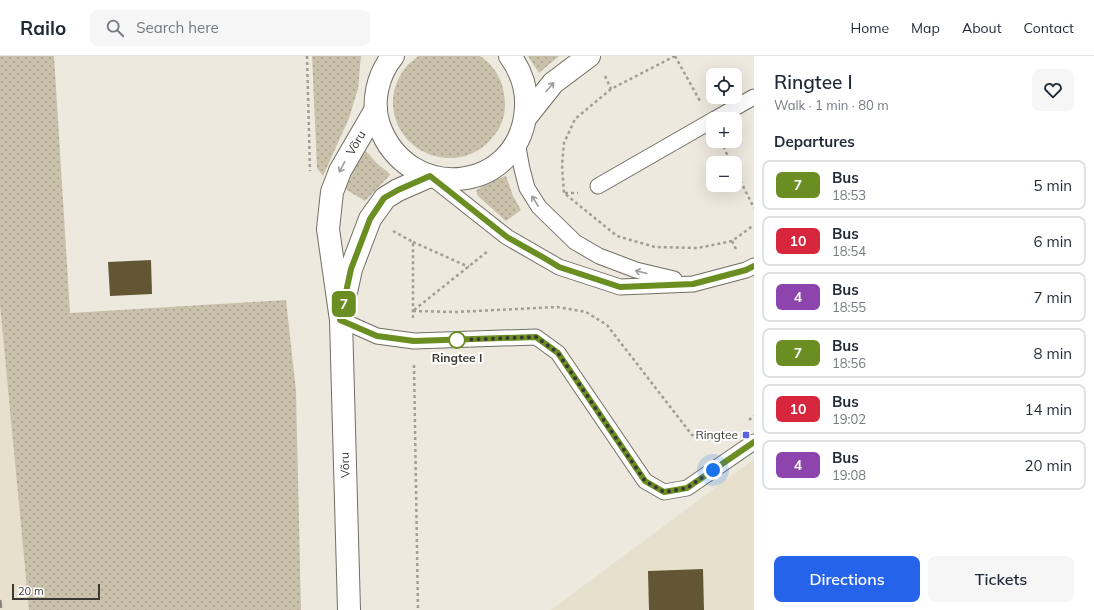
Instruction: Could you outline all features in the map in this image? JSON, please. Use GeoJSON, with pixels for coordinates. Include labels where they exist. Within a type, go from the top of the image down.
{"type":"FeatureCollection","features":[{"type":"Feature","properties":{"kind":"street"},"geometry":{"type":"LineString","coordinates":[[374,56],[378,84],[376,109],[377,121],[383,136],[391,150],[402,161],[416,170],[430,176],[443,179],[456,179],[482,173],[503,159],[517,142],[524,126],[527,98],[519,69],[510,56]]}},
{"type":"Feature","properties":{"kind":"street"},"geometry":{"type":"LineString","coordinates":[[378,84],[384,70],[393,56]]}},
{"type":"Feature","properties":{"kind":"street"},"geometry":{"type":"LineString","coordinates":[[526,117],[554,83],[596,63]]}},
{"type":"Feature","properties":{"kind":"street","name":"Võru"},"geometry":{"type":"LineString","coordinates":[[349,610],[340,320],[328,229],[332,192],[340,171],[376,109]]}},
{"type":"Feature","properties":{"kind":"street","name":"Võru"},"geometry":{"type":"LineString","coordinates":[[340,320],[351,269],[370,219],[384,198],[430,176]]}},
{"type":"Feature","properties":{"kind":"lane"},"geometry":{"type":"LineString","coordinates":[[727,112],[754,97]]}},
{"type":"Feature","properties":{"kind":"lane"},"geometry":{"type":"LineString","coordinates":[[598,186],[706,124]]}},
{"type":"Feature","properties":{"kind":"lane"},"geometry":{"type":"LineString","coordinates":[[517,142],[527,188],[539,207],[575,242],[599,256],[636,270],[693,284]]}},
{"type":"Feature","properties":{"kind":"lane"},"geometry":{"type":"LineString","coordinates":[[430,176],[507,237],[559,267],[620,287],[693,284],[746,270],[754,266]]}},
{"type":"Feature","properties":{"kind":"lane"},"geometry":{"type":"LineString","coordinates":[[340,320],[377,336],[414,341],[536,337],[558,353],[645,481],[664,492],[687,488],[754,442]]}},
{"type":"Feature","properties":{"kind":"path"},"geometry":{"type":"LineString","coordinates":[[308,56],[310,173]]}},
{"type":"Feature","properties":{"kind":"path"},"geometry":{"type":"LineString","coordinates":[[708,112],[675,56],[611,89],[575,119],[564,143],[564,193],[617,236],[655,247],[698,248],[732,241],[754,226]]}},
{"type":"Feature","properties":{"kind":"path"},"geometry":{"type":"LineString","coordinates":[[596,63],[611,89]]}},
{"type":"Feature","properties":{"kind":"path"},"geometry":{"type":"LineString","coordinates":[[742,184],[754,208]]}},
{"type":"Feature","properties":{"kind":"path"},"geometry":{"type":"LineString","coordinates":[[389,229],[413,242],[469,266]]}},
{"type":"Feature","properties":{"kind":"path"},"geometry":{"type":"LineString","coordinates":[[413,242],[418,610]]}},
{"type":"Feature","properties":{"kind":"path"},"geometry":{"type":"LineString","coordinates":[[413,311],[490,250]]}},
{"type":"Feature","properties":{"kind":"path"},"geometry":{"type":"LineString","coordinates":[[413,311],[456,312],[557,307],[586,312],[607,325],[692,435],[708,440],[723,436]]}},
{"type":"Feature","properties":{"kind":"path"},"geometry":{"type":"LineString","coordinates":[[748,420],[754,416]]}},
{"type":"Feature","properties":{"kind":"shaded area"},"geometry":{"type":"Polygon","coordinates":[[[0,56],[54,56],[70,313],[286,300],[296,391],[301,610],[29,610],[0,305],[0,56]]]}},
{"type":"Feature","properties":{"kind":"shaded area"},"geometry":{"type":"Polygon","coordinates":[[[312,56],[361,56],[358,89],[349,118],[323,176],[317,168],[312,56]]]}},
{"type":"Feature","properties":{"kind":"shaded area"},"geometry":{"type":"Polygon","coordinates":[[[418,56],[480,56],[491,65],[499,77],[505,98],[502,123],[495,135],[480,149],[465,156],[446,158],[429,154],[414,145],[403,133],[396,119],[393,102],[396,85],[405,68],[418,56]]]}},
{"type":"Feature","properties":{"kind":"shaded area"},"geometry":{"type":"Polygon","coordinates":[[[528,56],[559,56],[539,73],[528,56]]]}},
{"type":"Feature","properties":{"kind":"shaded area"},"geometry":{"type":"Polygon","coordinates":[[[364,150],[390,175],[365,201],[345,189],[364,150]]]}},
{"type":"Feature","properties":{"kind":"shaded area"},"geometry":{"type":"Polygon","coordinates":[[[506,176],[513,196],[521,210],[506,221],[478,196],[476,191],[490,182],[506,176]]]}},
{"type":"Feature","properties":{"kind":"shaded area"},"geometry":{"type":"Polygon","coordinates":[[[0,305],[29,610],[0,610],[0,305]]]}},
{"type":"Feature","properties":{"kind":"shaded area"},"geometry":{"type":"Polygon","coordinates":[[[754,459],[754,610],[551,610],[754,459]]]}},
{"type":"Feature","properties":{"kind":"building"},"geometry":{"type":"Polygon","coordinates":[[[151,260],[152,294],[110,296],[108,262],[151,260]]]}},
{"type":"Feature","properties":{"kind":"building"},"geometry":{"type":"Polygon","coordinates":[[[703,569],[704,610],[649,610],[648,571],[703,569]]]}},
{"type":"Feature","properties":{"kind":"railway"},"geometry":{"type":"LineString","coordinates":[[0,600],[1,610]]}},
{"type":"Feature","properties":{"kind":"bus line","name":"7"},"geometry":{"type":"LineString","coordinates":[[754,266],[746,270],[693,284],[620,287],[559,267],[507,237],[430,176],[384,198],[370,219],[351,269],[340,320],[377,336],[414,341],[536,337],[558,353],[645,481],[664,492],[687,488],[754,442]]}},
{"type":"Feature","properties":{"kind":"place","name":"Ringtee I"},"geometry":{"type":"Point","coordinates":[457,340]}},
{"type":"Feature","properties":{"kind":"place","name":"Ringtee"},"geometry":{"type":"Point","coordinates":[746,435]}},
{"type":"Feature","properties":{"kind":"route"},"geometry":{"type":"LineString","coordinates":[[457,340],[536,337],[558,353],[645,481],[664,492],[687,488],[713,470]]}}]}
